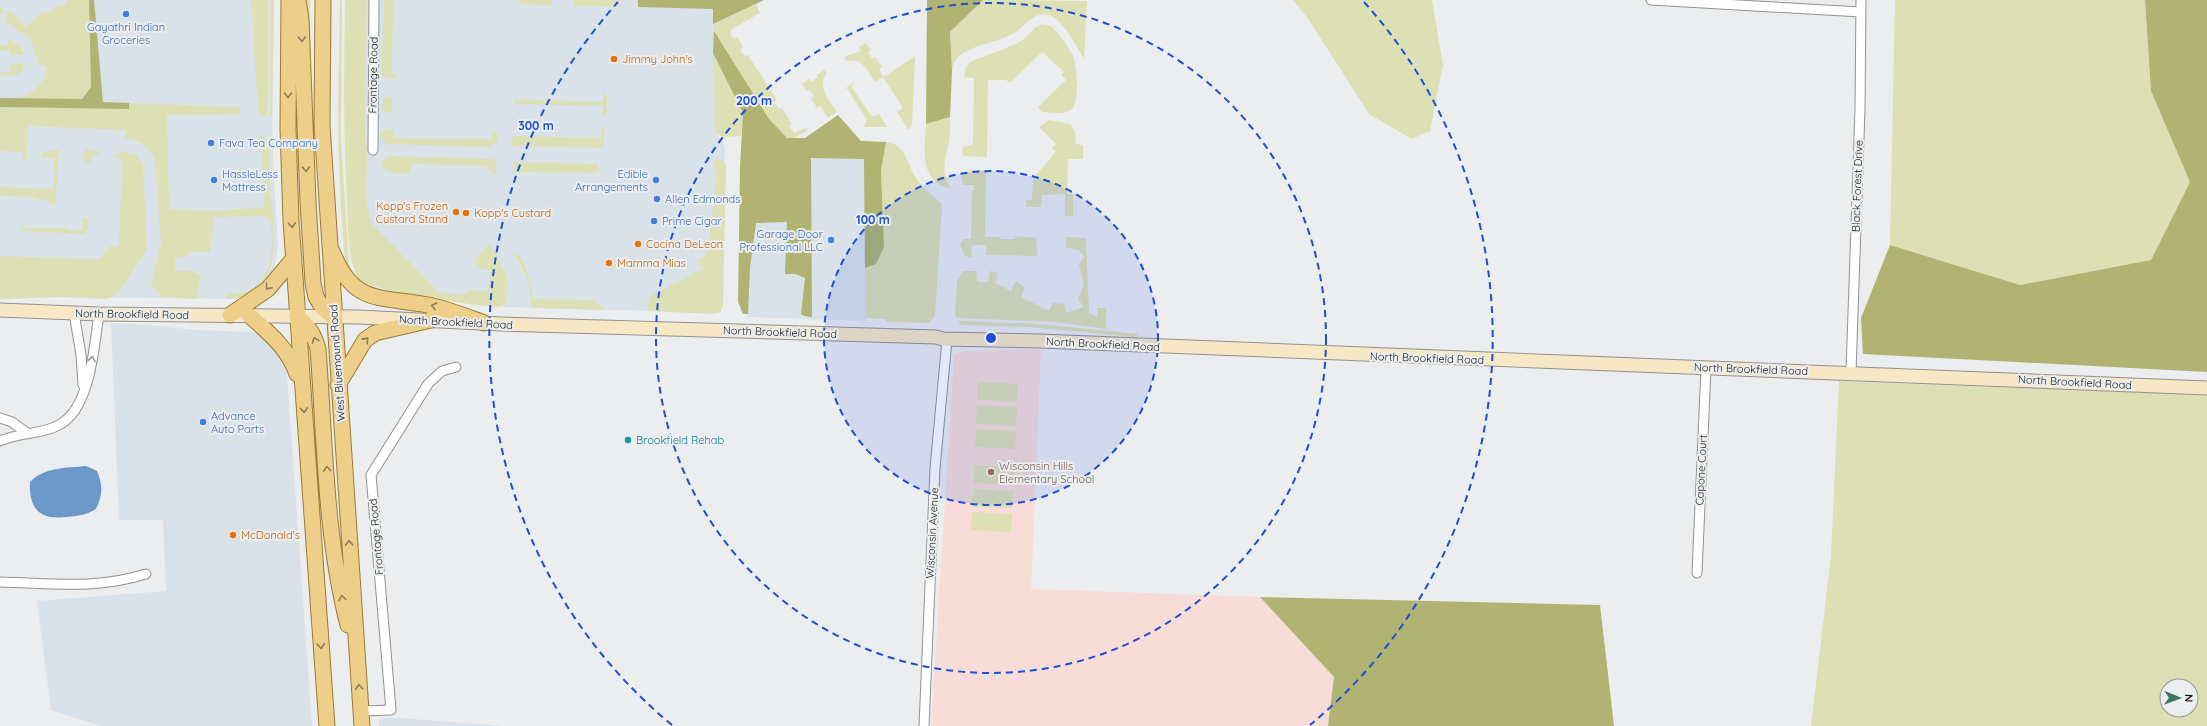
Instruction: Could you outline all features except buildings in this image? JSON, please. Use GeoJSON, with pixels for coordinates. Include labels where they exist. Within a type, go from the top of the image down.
{"type":"FeatureCollection","features":[{"type":"Feature","properties":{"kind":"main road"},"geometry":{"type":"LineString","coordinates":[[289,0],[288,129],[297,316],[329,725]]}},
{"type":"Feature","properties":{"kind":"main road"},"geometry":{"type":"LineString","coordinates":[[298,0],[301,20],[308,202],[313,283],[316,297],[322,307],[333,316]]}},
{"type":"Feature","properties":{"kind":"main road"},"geometry":{"type":"LineString","coordinates":[[316,0],[322,39]]}},
{"type":"Feature","properties":{"kind":"main road","name":"West Bluemound Road"},"geometry":{"type":"LineString","coordinates":[[323,0],[322,125],[328,241],[361,719]]}},
{"type":"Feature","properties":{"kind":"main road"},"geometry":{"type":"LineString","coordinates":[[328,241],[337,263],[346,278],[356,289],[390,301],[448,309],[484,323]]}},
{"type":"Feature","properties":{"kind":"main road"},"geometry":{"type":"LineString","coordinates":[[230,315],[268,290],[294,258]]}},
{"type":"Feature","properties":{"kind":"main road"},"geometry":{"type":"LineString","coordinates":[[249,315],[285,350],[293,361],[302,389]]}},
{"type":"Feature","properties":{"kind":"main road"},"geometry":{"type":"LineString","coordinates":[[297,316],[307,324],[314,335],[318,349],[330,520],[342,602],[358,663]]}},
{"type":"Feature","properties":{"kind":"main road"},"geometry":{"type":"LineString","coordinates":[[338,385],[365,340],[375,333],[431,320]]}},
{"type":"Feature","properties":{"kind":"street","name":"Frontage Road"},"geometry":{"type":"LineString","coordinates":[[372,150],[374,0]]}},
{"type":"Feature","properties":{"kind":"street"},"geometry":{"type":"LineString","coordinates":[[1650,0],[1861,12]]}},
{"type":"Feature","properties":{"kind":"street","name":"Black Forest Drive"},"geometry":{"type":"LineString","coordinates":[[1851,372],[1860,109],[1861,0]]}},
{"type":"Feature","properties":{"kind":"street","name":"North Brookfield Road"},"geometry":{"type":"LineString","coordinates":[[0,310],[99,314],[333,316],[484,323],[936,337],[946,340],[1047,341],[1706,368],[1851,372],[2207,388]]}},
{"type":"Feature","properties":{"kind":"street"},"geometry":{"type":"LineString","coordinates":[[74,313],[81,355],[82,397]]}},
{"type":"Feature","properties":{"kind":"street"},"geometry":{"type":"LineString","coordinates":[[0,441],[27,433],[43,431],[59,425],[69,418],[82,397],[88,381],[99,314]]}},
{"type":"Feature","properties":{"kind":"street","name":"Wisconsin Avenue"},"geometry":{"type":"LineString","coordinates":[[924,726],[935,468],[946,340]]}},
{"type":"Feature","properties":{"kind":"street","name":"Frontage Road"},"geometry":{"type":"LineString","coordinates":[[361,719],[391,710],[371,475],[428,384],[442,370],[456,367]]}},
{"type":"Feature","properties":{"kind":"street","name":"Capone Court"},"geometry":{"type":"LineString","coordinates":[[1697,573],[1706,368]]}},
{"type":"Feature","properties":{"kind":"street"},"geometry":{"type":"LineString","coordinates":[[0,418],[12,422],[27,433]]}},
{"type":"Feature","properties":{"kind":"street"},"geometry":{"type":"LineString","coordinates":[[0,582],[90,586],[113,583],[146,574]]}},
{"type":"Feature","properties":{"kind":"shaded area"},"geometry":{"type":"Polygon","coordinates":[[[0,0],[274,0],[272,147],[278,246],[274,268],[266,285],[236,299],[62,297],[0,299],[0,0]]]}},
{"type":"Feature","properties":{"kind":"shaded area"},"geometry":{"type":"Polygon","coordinates":[[[362,0],[715,0],[715,132],[725,147],[721,313],[505,307],[438,296],[361,221],[362,0]]]}},
{"type":"Feature","properties":{"kind":"shaded area"},"geometry":{"type":"Polygon","coordinates":[[[752,140],[869,142],[866,321],[747,317],[752,140]]]}},
{"type":"Feature","properties":{"kind":"shaded area"},"geometry":{"type":"Polygon","coordinates":[[[111,323],[151,325],[194,330],[253,332],[263,336],[286,362],[312,726],[101,726],[51,710],[37,601],[166,591],[163,520],[119,520],[111,323]]]}},
{"type":"Feature","properties":{"kind":"shaded area","name":"Wisconsin Hills Elementary School"},"geometry":{"type":"Polygon","coordinates":[[[1041,349],[1031,589],[1260,597],[1334,677],[1328,726],[931,726],[954,355],[965,351],[1041,349]]]}},
{"type":"Feature","properties":{"kind":"shaded area"},"geometry":{"type":"Polygon","coordinates":[[[384,718],[502,726],[379,726],[379,720],[384,718]]]}},
{"type":"Feature","properties":{"kind":"green space"},"geometry":{"type":"Polygon","coordinates":[[[66,0],[89,0],[91,87],[82,99],[10,99],[35,90],[45,74],[46,66],[38,65],[31,39],[5,22],[6,13],[11,11],[26,27],[43,11],[47,14],[59,4],[62,7],[67,2],[66,0]]]}},
{"type":"Feature","properties":{"kind":"green space"},"geometry":{"type":"Polygon","coordinates":[[[89,0],[94,0],[103,102],[129,103],[129,109],[0,107],[0,98],[82,99],[91,87],[89,0]]]}},
{"type":"Feature","properties":{"kind":"green space"},"geometry":{"type":"Polygon","coordinates":[[[251,0],[268,0],[268,105],[267,116],[265,117],[258,113],[251,0]]]}},
{"type":"Feature","properties":{"kind":"green space"},"geometry":{"type":"Polygon","coordinates":[[[270,0],[274,0],[272,117],[270,117],[270,0]]]}},
{"type":"Feature","properties":{"kind":"green space"},"geometry":{"type":"Polygon","coordinates":[[[304,0],[310,0],[311,63],[307,63],[304,0]]]}},
{"type":"Feature","properties":{"kind":"green space"},"geometry":{"type":"Polygon","coordinates":[[[340,0],[342,0],[341,139],[349,263],[356,277],[366,286],[379,291],[413,299],[384,296],[366,289],[351,277],[346,269],[339,169],[338,101],[340,0]]]}},
{"type":"Feature","properties":{"kind":"green space"},"geometry":{"type":"Polygon","coordinates":[[[345,0],[367,0],[365,135],[367,146],[366,191],[372,224],[437,291],[444,293],[462,294],[472,290],[489,291],[490,270],[481,269],[474,261],[489,244],[497,254],[507,277],[508,294],[506,304],[497,307],[483,306],[416,296],[379,288],[365,283],[357,277],[351,259],[348,230],[344,126],[345,0]]]}},
{"type":"Feature","properties":{"kind":"green space"},"geometry":{"type":"Polygon","coordinates":[[[384,0],[393,0],[392,75],[400,73],[396,78],[388,79],[381,75],[384,0]]]}},
{"type":"Feature","properties":{"kind":"green space"},"geometry":{"type":"Polygon","coordinates":[[[518,0],[552,0],[552,6],[521,4],[518,0]]]}},
{"type":"Feature","properties":{"kind":"green space"},"geometry":{"type":"Polygon","coordinates":[[[574,0],[617,0],[617,7],[574,6],[574,0]]]}},
{"type":"Feature","properties":{"kind":"green space"},"geometry":{"type":"Polygon","coordinates":[[[638,0],[764,0],[713,24],[713,9],[638,7],[638,0]]]}},
{"type":"Feature","properties":{"kind":"green space"},"geometry":{"type":"Polygon","coordinates":[[[927,0],[983,0],[950,32],[952,71],[950,117],[926,124],[927,0]]]}},
{"type":"Feature","properties":{"kind":"green space"},"geometry":{"type":"Polygon","coordinates":[[[983,0],[1087,1],[1084,59],[1069,33],[1059,21],[1048,15],[1042,15],[1033,18],[1008,36],[970,49],[958,57],[952,71],[950,32],[983,0]]]}},
{"type":"Feature","properties":{"kind":"green space"},"geometry":{"type":"Polygon","coordinates":[[[1293,0],[1432,0],[1443,65],[1430,131],[1412,139],[1369,114],[1309,20],[1293,0]]]}},
{"type":"Feature","properties":{"kind":"green space"},"geometry":{"type":"Polygon","coordinates":[[[1895,0],[2145,0],[2151,91],[2190,182],[2151,260],[2020,285],[1890,245],[1895,0]]]}},
{"type":"Feature","properties":{"kind":"green space"},"geometry":{"type":"Polygon","coordinates":[[[2145,0],[2207,0],[2207,372],[1863,354],[1861,318],[1890,245],[2020,285],[2151,260],[2190,182],[2151,91],[2145,0]]]}},
{"type":"Feature","properties":{"kind":"green space"},"geometry":{"type":"Polygon","coordinates":[[[756,4],[760,13],[732,29],[730,33],[734,39],[737,37],[743,47],[740,50],[745,56],[748,55],[777,100],[774,102],[779,109],[782,108],[792,124],[789,126],[794,133],[806,128],[808,130],[794,138],[787,138],[769,119],[714,31],[713,24],[756,4]]]}},
{"type":"Feature","properties":{"kind":"green space"},"geometry":{"type":"Polygon","coordinates":[[[0,6],[6,13],[0,13],[0,6]]]}},
{"type":"Feature","properties":{"kind":"green space"},"geometry":{"type":"Polygon","coordinates":[[[1042,24],[1051,26],[1054,29],[1073,56],[1077,76],[1077,94],[1073,108],[1063,113],[1056,113],[1042,112],[1038,107],[1066,80],[1061,75],[1064,72],[1042,52],[1010,83],[1006,80],[988,80],[987,157],[964,156],[962,152],[963,147],[973,144],[974,78],[964,77],[966,67],[970,62],[1016,44],[1023,40],[1036,27],[1042,24]]]}},
{"type":"Feature","properties":{"kind":"green space"},"geometry":{"type":"Polygon","coordinates":[[[714,31],[769,119],[787,138],[805,138],[838,115],[861,141],[886,142],[881,171],[884,247],[876,264],[865,268],[864,159],[811,158],[812,317],[801,314],[805,278],[795,274],[785,274],[787,222],[756,223],[750,268],[748,314],[743,314],[738,302],[740,167],[743,113],[713,53],[714,31]]]}},
{"type":"Feature","properties":{"kind":"green space"},"geometry":{"type":"Polygon","coordinates":[[[8,39],[21,46],[24,55],[10,55],[10,51],[0,50],[0,45],[8,45],[8,39]]]}},
{"type":"Feature","properties":{"kind":"green space"},"geometry":{"type":"Polygon","coordinates":[[[866,43],[871,50],[868,52],[872,59],[875,57],[882,67],[879,69],[883,76],[887,75],[915,56],[912,125],[910,129],[908,129],[897,112],[903,108],[883,77],[875,82],[867,69],[860,63],[852,60],[846,61],[844,57],[861,51],[859,47],[866,43]]]}},
{"type":"Feature","properties":{"kind":"green space"},"geometry":{"type":"Polygon","coordinates":[[[713,53],[743,113],[741,136],[722,137],[715,133],[713,53]]]}},
{"type":"Feature","properties":{"kind":"green space"},"geometry":{"type":"Polygon","coordinates":[[[10,64],[23,64],[24,69],[16,75],[0,76],[0,72],[10,72],[10,64]]]}},
{"type":"Feature","properties":{"kind":"green space"},"geometry":{"type":"Polygon","coordinates":[[[824,70],[827,73],[824,78],[823,88],[827,98],[837,112],[828,118],[820,106],[817,108],[811,98],[814,96],[810,90],[807,91],[802,84],[809,79],[811,82],[824,70]]]}},
{"type":"Feature","properties":{"kind":"green space"},"geometry":{"type":"Polygon","coordinates":[[[858,80],[851,86],[872,117],[879,114],[887,127],[864,126],[867,120],[847,88],[840,92],[858,80]]]}},
{"type":"Feature","properties":{"kind":"green space"},"geometry":{"type":"Polygon","coordinates":[[[603,92],[607,97],[607,114],[604,116],[602,116],[603,106],[515,104],[515,99],[603,102],[603,92]]]}},
{"type":"Feature","properties":{"kind":"green space"},"geometry":{"type":"Polygon","coordinates":[[[385,96],[392,98],[392,112],[386,113],[381,108],[385,96]]]}},
{"type":"Feature","properties":{"kind":"green space"},"geometry":{"type":"Polygon","coordinates":[[[129,103],[240,107],[238,114],[167,115],[169,209],[213,211],[264,207],[262,171],[253,171],[253,169],[262,169],[260,146],[250,146],[259,137],[267,136],[274,240],[268,274],[260,287],[246,296],[227,299],[226,296],[247,292],[256,286],[268,270],[272,241],[271,220],[266,219],[264,216],[214,217],[210,252],[192,252],[183,257],[175,258],[175,271],[195,271],[195,274],[201,274],[197,299],[161,297],[151,284],[161,243],[155,160],[147,147],[143,144],[125,138],[125,130],[28,126],[27,160],[23,160],[23,152],[0,151],[0,107],[129,109],[129,103]]]}},
{"type":"Feature","properties":{"kind":"green space"},"geometry":{"type":"Polygon","coordinates":[[[950,117],[949,140],[944,166],[950,187],[948,188],[938,184],[928,170],[925,161],[925,142],[926,124],[950,117]]]}},
{"type":"Feature","properties":{"kind":"green space"},"geometry":{"type":"Polygon","coordinates":[[[1049,120],[1070,124],[1075,132],[1076,144],[1083,145],[1083,159],[1068,159],[1067,194],[1073,194],[1073,216],[1065,216],[1065,194],[1042,195],[1041,207],[1026,207],[1026,200],[1032,200],[1033,178],[1056,152],[1052,148],[1056,144],[1039,127],[1049,120]]]}},
{"type":"Feature","properties":{"kind":"green space"},"geometry":{"type":"Polygon","coordinates":[[[602,128],[605,130],[603,148],[512,146],[512,136],[602,138],[602,128]]]}},
{"type":"Feature","properties":{"kind":"green space"},"geometry":{"type":"Polygon","coordinates":[[[385,129],[393,130],[393,138],[491,139],[494,131],[497,132],[497,142],[488,147],[386,144],[381,136],[382,131],[385,129]]]}},
{"type":"Feature","properties":{"kind":"green space"},"geometry":{"type":"Polygon","coordinates":[[[271,137],[272,138],[275,203],[271,137]]]}},
{"type":"Feature","properties":{"kind":"green space"},"geometry":{"type":"Polygon","coordinates":[[[886,142],[899,147],[903,151],[918,181],[941,203],[942,208],[935,316],[929,323],[887,322],[885,319],[865,318],[865,268],[876,264],[884,247],[881,171],[886,142]]]}},
{"type":"Feature","properties":{"kind":"green space"},"geometry":{"type":"Polygon","coordinates":[[[59,150],[57,172],[53,171],[54,158],[43,158],[42,156],[43,152],[59,150]]]}},
{"type":"Feature","properties":{"kind":"green space"},"geometry":{"type":"Polygon","coordinates":[[[85,150],[99,151],[100,153],[91,156],[91,162],[85,162],[83,153],[85,150]]]}},
{"type":"Feature","properties":{"kind":"green space"},"geometry":{"type":"Polygon","coordinates":[[[121,151],[137,155],[143,165],[147,249],[120,291],[112,297],[105,299],[62,297],[0,299],[0,256],[96,259],[101,258],[110,246],[119,246],[122,159],[112,158],[121,151]]]}},
{"type":"Feature","properties":{"kind":"green space"},"geometry":{"type":"Polygon","coordinates":[[[390,156],[494,159],[496,162],[496,175],[492,174],[486,166],[411,164],[410,174],[394,173],[385,169],[382,165],[384,159],[390,156]]]}},
{"type":"Feature","properties":{"kind":"green space"},"geometry":{"type":"Polygon","coordinates":[[[716,159],[722,160],[726,166],[723,305],[720,312],[712,314],[647,311],[649,297],[702,269],[698,260],[704,257],[708,250],[716,181],[716,171],[713,167],[713,162],[716,159]]]}},
{"type":"Feature","properties":{"kind":"green space"},"geometry":{"type":"Polygon","coordinates":[[[513,162],[598,164],[599,171],[595,173],[513,172],[513,162]]]}},
{"type":"Feature","properties":{"kind":"green space"},"geometry":{"type":"Polygon","coordinates":[[[972,170],[986,170],[985,237],[1000,237],[1000,239],[1015,239],[1015,236],[1036,238],[1038,256],[986,255],[986,245],[972,245],[971,258],[965,256],[960,244],[964,239],[971,239],[972,190],[974,190],[974,185],[963,185],[961,177],[966,172],[972,170]]]}},
{"type":"Feature","properties":{"kind":"green space"},"geometry":{"type":"Polygon","coordinates":[[[53,175],[57,175],[56,205],[49,204],[48,200],[35,199],[34,197],[0,196],[0,187],[53,189],[53,175]]]}},
{"type":"Feature","properties":{"kind":"green space"},"geometry":{"type":"Polygon","coordinates":[[[83,218],[89,218],[88,229],[84,234],[22,231],[22,228],[67,228],[67,230],[82,230],[83,218]]]}},
{"type":"Feature","properties":{"kind":"green space"},"geometry":{"type":"Polygon","coordinates":[[[1066,237],[1086,238],[1089,313],[1098,317],[1097,308],[1106,308],[1106,329],[1054,322],[957,318],[955,314],[957,281],[963,271],[976,271],[977,282],[988,282],[990,271],[998,273],[995,283],[1011,291],[1015,282],[1017,282],[1025,288],[1021,297],[1049,311],[1053,303],[1064,304],[1066,313],[1084,307],[1078,299],[1084,284],[1079,265],[1084,256],[1078,250],[1066,247],[1066,237]]]}},
{"type":"Feature","properties":{"kind":"green space"},"geometry":{"type":"Polygon","coordinates":[[[514,253],[520,255],[525,266],[533,299],[593,300],[605,310],[533,308],[528,280],[514,253]]]}},
{"type":"Feature","properties":{"kind":"green space"},"geometry":{"type":"Polygon","coordinates":[[[958,321],[1037,324],[1139,334],[1134,337],[1030,327],[961,325],[958,321]]]}},
{"type":"Feature","properties":{"kind":"green space"},"geometry":{"type":"Polygon","coordinates":[[[1839,381],[2207,395],[2207,726],[1811,726],[1831,556],[1839,381]]]}},
{"type":"Feature","properties":{"kind":"green space"},"geometry":{"type":"Polygon","coordinates":[[[978,382],[1018,384],[1017,402],[977,400],[978,382]]]}},
{"type":"Feature","properties":{"kind":"green space"},"geometry":{"type":"Polygon","coordinates":[[[977,405],[1017,407],[1016,426],[976,424],[977,405]]]}},
{"type":"Feature","properties":{"kind":"green space"},"geometry":{"type":"Polygon","coordinates":[[[976,429],[1016,431],[1015,449],[975,447],[976,429]]]}},
{"type":"Feature","properties":{"kind":"green space"},"geometry":{"type":"Polygon","coordinates":[[[974,465],[1014,467],[1013,485],[974,483],[974,465]]]}},
{"type":"Feature","properties":{"kind":"green space"},"geometry":{"type":"Polygon","coordinates":[[[973,489],[1013,491],[1012,508],[972,507],[973,489]]]}},
{"type":"Feature","properties":{"kind":"green space"},"geometry":{"type":"Polygon","coordinates":[[[972,512],[1012,514],[1011,532],[971,530],[972,512]]]}},
{"type":"Feature","properties":{"kind":"green space"},"geometry":{"type":"Polygon","coordinates":[[[1260,597],[1600,605],[1614,726],[1328,726],[1334,677],[1260,597]]]}},
{"type":"Feature","properties":{"kind":"water"},"geometry":{"type":"Polygon","coordinates":[[[86,466],[97,471],[100,481],[101,494],[96,509],[89,513],[71,517],[49,517],[38,511],[31,499],[30,482],[42,473],[56,469],[86,466]]]}},
{"type":"Feature","properties":{"kind":"place","name":"Gayathri Indian Groceries"},"geometry":{"type":"Point","coordinates":[126,14]}},
{"type":"Feature","properties":{"kind":"place","name":"Jimmy John's"},"geometry":{"type":"Point","coordinates":[614,59]}},
{"type":"Feature","properties":{"kind":"place","name":"Fava Tea Company"},"geometry":{"type":"Point","coordinates":[211,143]}},
{"type":"Feature","properties":{"kind":"place","name":"HassleLess Mattress"},"geometry":{"type":"Point","coordinates":[214,180]}},
{"type":"Feature","properties":{"kind":"place","name":"Edible Arrangements"},"geometry":{"type":"Point","coordinates":[656,180]}},
{"type":"Feature","properties":{"kind":"place","name":"Allen Edmonds"},"geometry":{"type":"Point","coordinates":[657,199]}},
{"type":"Feature","properties":{"kind":"place","name":"Kopp's Frozen Custard Stand"},"geometry":{"type":"Point","coordinates":[456,212]}},
{"type":"Feature","properties":{"kind":"place","name":"Kopp's Custard"},"geometry":{"type":"Point","coordinates":[466,213]}},
{"type":"Feature","properties":{"kind":"place","name":"Prime Cigar"},"geometry":{"type":"Point","coordinates":[654,221]}},
{"type":"Feature","properties":{"kind":"place","name":"Garage Door Professional LLC"},"geometry":{"type":"Point","coordinates":[831,240]}},
{"type":"Feature","properties":{"kind":"place","name":"Cocina DeLeon"},"geometry":{"type":"Point","coordinates":[638,244]}},
{"type":"Feature","properties":{"kind":"place","name":"Mamma Mias"},"geometry":{"type":"Point","coordinates":[609,263]}},
{"type":"Feature","properties":{"kind":"place","name":"Advance Auto Parts"},"geometry":{"type":"Point","coordinates":[203,422]}},
{"type":"Feature","properties":{"kind":"place","name":"Brookfield Rehab"},"geometry":{"type":"Point","coordinates":[628,440]}},
{"type":"Feature","properties":{"kind":"place","name":"Wisconsin Hills Elementary School"},"geometry":{"type":"Point","coordinates":[991,472]}},
{"type":"Feature","properties":{"kind":"place","name":"McDonald's"},"geometry":{"type":"Point","coordinates":[233,535]}}]}
